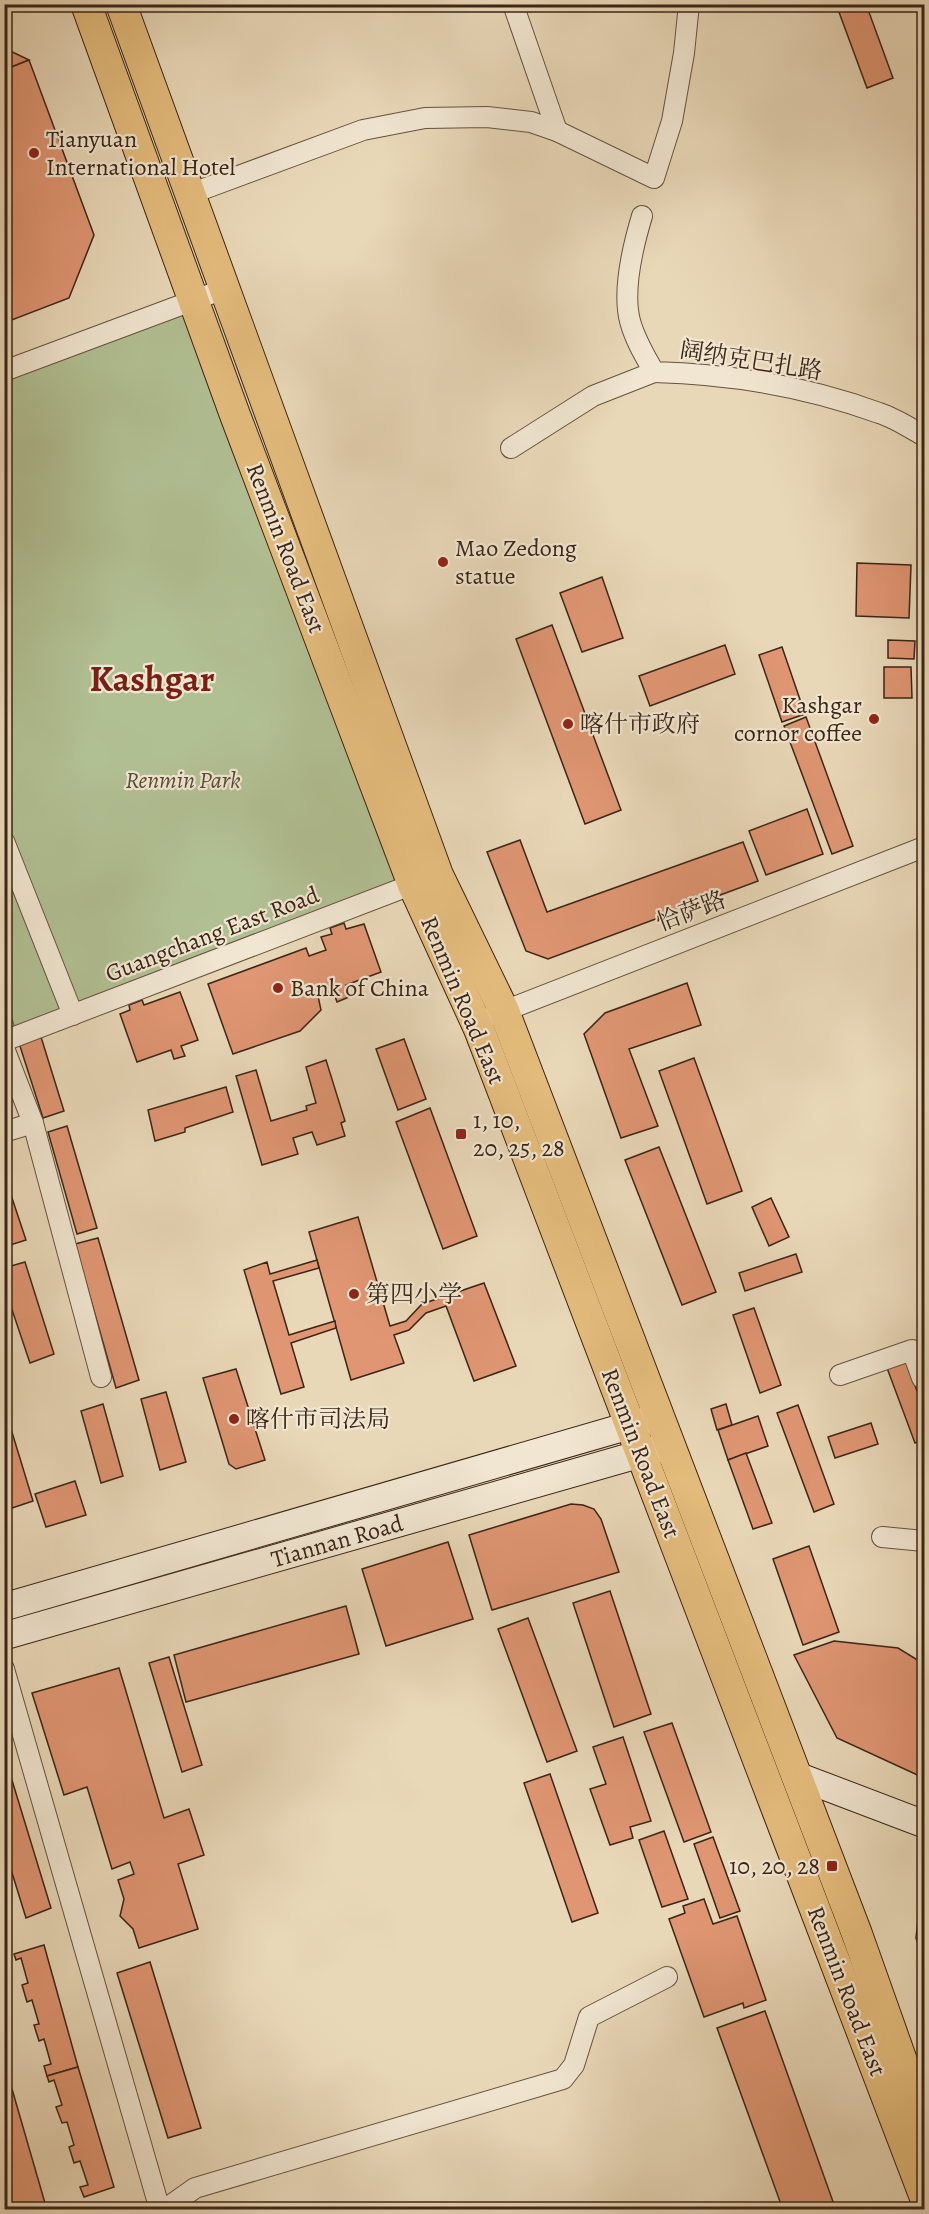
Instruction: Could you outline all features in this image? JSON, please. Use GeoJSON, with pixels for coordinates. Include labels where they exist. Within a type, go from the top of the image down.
{"type":"FeatureCollection","features":[{"type":"Feature","properties":{"kind":"main road","name":"Renmin Road East"},"geometry":{"type":"LineString","coordinates":[[86,4],[193,300],[426,880],[504,1011],[659,1417],[655,1450],[924,2195]]}},
{"type":"Feature","properties":{"kind":"main road","name":"Renmin Road East"},"geometry":{"type":"LineString","coordinates":[[121,4],[224,289],[475,1023],[631,1426],[655,1450],[795,1775],[856,1934],[924,2123]]}},
{"type":"Feature","properties":{"kind":"street"},"geometry":{"type":"LineString","coordinates":[[513,4],[557,131]]}},
{"type":"Feature","properties":{"kind":"street"},"geometry":{"type":"LineString","coordinates":[[190,194],[363,130],[425,118],[487,117],[531,122],[557,131],[654,178],[672,121],[684,53],[689,4]]}},
{"type":"Feature","properties":{"kind":"street","name":"阔纳克巴扎路"},"geometry":{"type":"LineString","coordinates":[[642,216],[634,242],[628,288],[630,320],[639,347],[654,372],[693,373],[808,391],[881,413],[924,436]]}},
{"type":"Feature","properties":{"kind":"street"},"geometry":{"type":"LineString","coordinates":[[4,371],[224,289]]}},
{"type":"Feature","properties":{"kind":"street"},"geometry":{"type":"LineString","coordinates":[[511,448],[593,396],[654,372]]}},
{"type":"Feature","properties":{"kind":"street"},"geometry":{"type":"LineString","coordinates":[[4,841],[73,1015]]}},
{"type":"Feature","properties":{"kind":"street","name":"恰萨路"},"geometry":{"type":"LineString","coordinates":[[475,1023],[924,847]]}},
{"type":"Feature","properties":{"kind":"street","name":"Guangchang East Road"},"geometry":{"type":"LineString","coordinates":[[4,1041],[426,880]]}},
{"type":"Feature","properties":{"kind":"street"},"geometry":{"type":"LineString","coordinates":[[4,1048],[33,1123],[101,1377]]}},
{"type":"Feature","properties":{"kind":"street"},"geometry":{"type":"LineString","coordinates":[[4,1132],[33,1123]]}},
{"type":"Feature","properties":{"kind":"street"},"geometry":{"type":"LineString","coordinates":[[840,1375],[912,1350],[922,1378],[924,1377]]}},
{"type":"Feature","properties":{"kind":"street","name":"Tiannan Road"},"geometry":{"type":"LineString","coordinates":[[4,1607],[659,1417]]}},
{"type":"Feature","properties":{"kind":"street","name":"Tiannan Road"},"geometry":{"type":"LineString","coordinates":[[4,1636],[655,1450]]}},
{"type":"Feature","properties":{"kind":"street"},"geometry":{"type":"LineString","coordinates":[[882,1537],[924,1541]]}},
{"type":"Feature","properties":{"kind":"street"},"geometry":{"type":"LineString","coordinates":[[4,1669],[162,2210],[195,2188],[563,2079],[574,2065],[589,2017],[667,1977]]}},
{"type":"Feature","properties":{"kind":"street"},"geometry":{"type":"LineString","coordinates":[[795,1775],[924,1824]]}},
{"type":"Feature","properties":{"kind":"green space","name":"Renmin Park"},"geometry":{"type":"Polygon","coordinates":[[[193,300],[413,885],[18,1036],[4,998],[4,371],[193,300]]]}},
{"type":"Feature","properties":{"kind":"building"},"geometry":{"type":"Polygon","coordinates":[[[836,4],[866,4],[893,78],[867,88],[836,4]]]}},
{"type":"Feature","properties":{"kind":"building"},"geometry":{"type":"Polygon","coordinates":[[[4,48],[29,60],[4,70],[4,48]]]}},
{"type":"Feature","properties":{"kind":"building","name":"Tianyuan International Hotel"},"geometry":{"type":"Polygon","coordinates":[[[29,60],[94,235],[69,298],[4,323],[4,70],[29,60]]]}},
{"type":"Feature","properties":{"kind":"building"},"geometry":{"type":"Polygon","coordinates":[[[857,563],[911,565],[909,618],[856,616],[857,563]]]}},
{"type":"Feature","properties":{"kind":"building"},"geometry":{"type":"Polygon","coordinates":[[[602,577],[623,638],[582,652],[560,593],[602,577]]]}},
{"type":"Feature","properties":{"kind":"building","name":"喀什市政府"},"geometry":{"type":"Polygon","coordinates":[[[552,625],[621,810],[585,824],[516,639],[552,625]]]}},
{"type":"Feature","properties":{"kind":"building"},"geometry":{"type":"Polygon","coordinates":[[[888,640],[915,641],[914,659],[888,658],[888,640]]]}},
{"type":"Feature","properties":{"kind":"building"},"geometry":{"type":"Polygon","coordinates":[[[725,645],[735,674],[650,706],[639,676],[725,645]]]}},
{"type":"Feature","properties":{"kind":"building"},"geometry":{"type":"Polygon","coordinates":[[[782,647],[805,714],[782,722],[759,655],[782,647]]]}},
{"type":"Feature","properties":{"kind":"building"},"geometry":{"type":"Polygon","coordinates":[[[884,667],[911,667],[912,698],[884,698],[884,667]]]}},
{"type":"Feature","properties":{"kind":"building"},"geometry":{"type":"Polygon","coordinates":[[[806,717],[853,846],[832,854],[784,726],[806,717]]]}},
{"type":"Feature","properties":{"kind":"building"},"geometry":{"type":"Polygon","coordinates":[[[807,809],[823,854],[766,875],[749,831],[807,809]]]}},
{"type":"Feature","properties":{"kind":"building"},"geometry":{"type":"Polygon","coordinates":[[[520,840],[547,912],[743,842],[758,881],[548,959],[526,951],[487,852],[520,840]]]}},
{"type":"Feature","properties":{"kind":"building","name":"Bank of China"},"geometry":{"type":"Polygon","coordinates":[[[344,923],[346,929],[364,924],[381,972],[346,985],[349,997],[337,1002],[333,991],[318,996],[321,1010],[300,1031],[233,1054],[208,984],[306,948],[309,956],[326,950],[321,937],[332,934],[330,928],[344,923]]]}},
{"type":"Feature","properties":{"kind":"building"},"geometry":{"type":"Polygon","coordinates":[[[687,983],[701,1025],[629,1049],[658,1126],[621,1138],[584,1034],[605,1013],[687,983]]]}},
{"type":"Feature","properties":{"kind":"building"},"geometry":{"type":"Polygon","coordinates":[[[180,992],[198,1040],[181,1046],[185,1056],[174,1059],[171,1050],[137,1062],[120,1014],[130,1010],[129,1005],[142,1000],[144,1005],[180,992]]]}},
{"type":"Feature","properties":{"kind":"building"},"geometry":{"type":"Polygon","coordinates":[[[41,1037],[64,1111],[43,1118],[19,1043],[41,1037]]]}},
{"type":"Feature","properties":{"kind":"building"},"geometry":{"type":"Polygon","coordinates":[[[404,1039],[426,1099],[398,1110],[376,1049],[404,1039]]]}},
{"type":"Feature","properties":{"kind":"building"},"geometry":{"type":"Polygon","coordinates":[[[694,1058],[742,1191],[707,1204],[659,1071],[694,1058]]]}},
{"type":"Feature","properties":{"kind":"building"},"geometry":{"type":"Polygon","coordinates":[[[326,1060],[345,1121],[341,1123],[345,1136],[317,1145],[312,1132],[293,1138],[298,1154],[262,1165],[236,1076],[256,1070],[271,1121],[307,1110],[306,1106],[316,1103],[306,1067],[326,1060]]]}},
{"type":"Feature","properties":{"kind":"building"},"geometry":{"type":"Polygon","coordinates":[[[226,1087],[233,1112],[185,1128],[185,1132],[155,1141],[148,1110],[226,1087]]]}},
{"type":"Feature","properties":{"kind":"building"},"geometry":{"type":"Polygon","coordinates":[[[430,1108],[477,1236],[443,1249],[396,1122],[430,1108]]]}},
{"type":"Feature","properties":{"kind":"building"},"geometry":{"type":"Polygon","coordinates":[[[67,1126],[97,1228],[77,1234],[48,1132],[67,1126]]]}},
{"type":"Feature","properties":{"kind":"building"},"geometry":{"type":"Polygon","coordinates":[[[659,1147],[716,1292],[682,1305],[625,1160],[659,1147]]]}},
{"type":"Feature","properties":{"kind":"building"},"geometry":{"type":"Polygon","coordinates":[[[4,1174],[26,1240],[4,1247],[4,1174]]]}},
{"type":"Feature","properties":{"kind":"building"},"geometry":{"type":"Polygon","coordinates":[[[771,1198],[789,1237],[769,1246],[752,1207],[771,1198]]]}},
{"type":"Feature","properties":{"kind":"building","name":"第四小学"},"geometry":{"type":"Polygon","coordinates":[[[358,1217],[390,1326],[406,1321],[422,1304],[484,1283],[516,1366],[474,1381],[446,1306],[426,1313],[409,1330],[394,1335],[404,1363],[351,1380],[309,1232],[358,1217]]]}},
{"type":"Feature","properties":{"kind":"building"},"geometry":{"type":"Polygon","coordinates":[[[98,1238],[139,1380],[116,1388],[75,1244],[98,1238]]]}},
{"type":"Feature","properties":{"kind":"building"},"geometry":{"type":"Polygon","coordinates":[[[796,1254],[802,1272],[745,1291],[739,1273],[796,1254]]]}},
{"type":"Feature","properties":{"kind":"building","name":"第四小学"},"geometry":{"type":"Polygon","coordinates":[[[317,1260],[319,1268],[273,1281],[289,1335],[335,1321],[336,1328],[291,1343],[304,1387],[281,1394],[244,1270],[267,1262],[270,1274],[317,1260]]]}},
{"type":"Feature","properties":{"kind":"building"},"geometry":{"type":"Polygon","coordinates":[[[25,1262],[54,1354],[30,1363],[4,1286],[4,1268],[25,1262]]]}},
{"type":"Feature","properties":{"kind":"building"},"geometry":{"type":"Polygon","coordinates":[[[754,1308],[781,1385],[760,1393],[733,1315],[754,1308]]]}},
{"type":"Feature","properties":{"kind":"building"},"geometry":{"type":"Polygon","coordinates":[[[906,1361],[924,1410],[924,1439],[915,1443],[887,1368],[906,1361]]]}},
{"type":"Feature","properties":{"kind":"building","name":"喀什市司法局"},"geometry":{"type":"Polygon","coordinates":[[[236,1369],[265,1460],[236,1469],[229,1464],[203,1378],[236,1369]]]}},
{"type":"Feature","properties":{"kind":"building"},"geometry":{"type":"Polygon","coordinates":[[[166,1392],[186,1462],[160,1470],[141,1399],[166,1392]]]}},
{"type":"Feature","properties":{"kind":"building"},"geometry":{"type":"Polygon","coordinates":[[[103,1404],[123,1476],[101,1483],[81,1411],[103,1404]]]}},
{"type":"Feature","properties":{"kind":"building"},"geometry":{"type":"Polygon","coordinates":[[[726,1404],[732,1425],[717,1430],[711,1409],[726,1404]]]}},
{"type":"Feature","properties":{"kind":"building"},"geometry":{"type":"Polygon","coordinates":[[[798,1405],[834,1504],[814,1512],[777,1413],[798,1405]]]}},
{"type":"Feature","properties":{"kind":"building"},"geometry":{"type":"Polygon","coordinates":[[[4,1406],[33,1501],[6,1510],[4,1504],[4,1406]]]}},
{"type":"Feature","properties":{"kind":"building"},"geometry":{"type":"Polygon","coordinates":[[[758,1416],[768,1446],[728,1460],[718,1430],[758,1416]]]}},
{"type":"Feature","properties":{"kind":"building"},"geometry":{"type":"Polygon","coordinates":[[[871,1423],[878,1444],[835,1458],[828,1437],[871,1423]]]}},
{"type":"Feature","properties":{"kind":"building"},"geometry":{"type":"Polygon","coordinates":[[[746,1453],[772,1523],[753,1529],[728,1460],[746,1453]]]}},
{"type":"Feature","properties":{"kind":"building"},"geometry":{"type":"Polygon","coordinates":[[[75,1481],[86,1515],[46,1527],[35,1494],[75,1481]]]}},
{"type":"Feature","properties":{"kind":"building"},"geometry":{"type":"Polygon","coordinates":[[[571,1504],[594,1509],[601,1519],[619,1572],[492,1610],[469,1535],[571,1504]]]}},
{"type":"Feature","properties":{"kind":"building"},"geometry":{"type":"Polygon","coordinates":[[[448,1542],[473,1619],[386,1646],[362,1569],[448,1542]]]}},
{"type":"Feature","properties":{"kind":"building"},"geometry":{"type":"Polygon","coordinates":[[[809,1546],[839,1632],[803,1645],[773,1559],[809,1546]]]}},
{"type":"Feature","properties":{"kind":"building"},"geometry":{"type":"Polygon","coordinates":[[[610,1591],[651,1714],[614,1727],[573,1603],[610,1591]]]}},
{"type":"Feature","properties":{"kind":"building"},"geometry":{"type":"Polygon","coordinates":[[[346,1606],[359,1654],[186,1702],[174,1655],[346,1606]]]}},
{"type":"Feature","properties":{"kind":"building"},"geometry":{"type":"Polygon","coordinates":[[[528,1618],[577,1751],[547,1762],[498,1629],[528,1618]]]}},
{"type":"Feature","properties":{"kind":"building"},"geometry":{"type":"Polygon","coordinates":[[[834,1641],[898,1648],[924,1664],[924,1778],[837,1738],[794,1655],[834,1641]]]}},
{"type":"Feature","properties":{"kind":"building"},"geometry":{"type":"Polygon","coordinates":[[[169,1657],[202,1765],[182,1772],[149,1663],[169,1657]]]}},
{"type":"Feature","properties":{"kind":"building"},"geometry":{"type":"Polygon","coordinates":[[[119,1668],[164,1818],[189,1809],[204,1855],[178,1864],[198,1929],[139,1948],[133,1929],[120,1916],[124,1899],[118,1880],[134,1874],[130,1862],[112,1869],[87,1787],[64,1795],[32,1693],[119,1668]]]}},
{"type":"Feature","properties":{"kind":"building"},"geometry":{"type":"Polygon","coordinates":[[[672,1723],[711,1832],[684,1842],[644,1732],[672,1723]]]}},
{"type":"Feature","properties":{"kind":"building"},"geometry":{"type":"Polygon","coordinates":[[[623,1737],[651,1821],[630,1827],[633,1838],[610,1845],[590,1789],[606,1784],[593,1747],[623,1737]]]}},
{"type":"Feature","properties":{"kind":"building"},"geometry":{"type":"Polygon","coordinates":[[[4,1754],[51,1908],[26,1918],[4,1847],[4,1754]]]}},
{"type":"Feature","properties":{"kind":"building"},"geometry":{"type":"Polygon","coordinates":[[[550,1774],[598,1913],[572,1922],[524,1783],[550,1774]]]}},
{"type":"Feature","properties":{"kind":"building"},"geometry":{"type":"Polygon","coordinates":[[[664,1831],[688,1899],[662,1907],[639,1840],[664,1831]]]}},
{"type":"Feature","properties":{"kind":"building"},"geometry":{"type":"Polygon","coordinates":[[[713,1837],[740,1911],[720,1918],[694,1844],[713,1837]]]}},
{"type":"Feature","properties":{"kind":"building"},"geometry":{"type":"Polygon","coordinates":[[[704,1899],[713,1924],[737,1916],[766,2000],[744,2008],[743,2003],[704,2017],[669,1919],[685,1913],[683,1906],[704,1899]]]}},
{"type":"Feature","properties":{"kind":"building"},"geometry":{"type":"Polygon","coordinates":[[[924,1910],[924,1964],[916,1938],[918,1920],[924,1910]]]}},
{"type":"Feature","properties":{"kind":"building"},"geometry":{"type":"Polygon","coordinates":[[[44,1945],[78,2067],[47,2076],[44,2066],[51,2064],[44,2039],[39,2041],[34,2025],[39,2024],[32,2000],[27,2002],[22,1985],[28,1983],[21,1958],[16,1960],[14,1954],[44,1945]]]}},
{"type":"Feature","properties":{"kind":"building"},"geometry":{"type":"Polygon","coordinates":[[[150,1962],[201,2128],[168,2138],[117,1973],[150,1962]]]}},
{"type":"Feature","properties":{"kind":"building"},"geometry":{"type":"Polygon","coordinates":[[[765,2011],[836,2210],[775,2210],[782,2207],[717,2028],[765,2011]]]}},
{"type":"Feature","properties":{"kind":"building"},"geometry":{"type":"Polygon","coordinates":[[[78,2067],[114,2187],[84,2197],[80,2187],[88,2185],[80,2161],[74,2163],[69,2147],[74,2145],[67,2122],[62,2123],[56,2107],[62,2105],[54,2080],[49,2082],[47,2076],[78,2067]]]}},
{"type":"Feature","properties":{"kind":"building"},"geometry":{"type":"Polygon","coordinates":[[[12,2089],[47,2210],[4,2210],[4,2092],[12,2089]]]}},
{"type":"Feature","properties":{"kind":"place","name":"Tianyuan International Hotel"},"geometry":{"type":"Point","coordinates":[34,153]}},
{"type":"Feature","properties":{"kind":"place","name":"Mao Zedong statue"},"geometry":{"type":"Point","coordinates":[443,562]}},
{"type":"Feature","properties":{"kind":"place","name":"Kashgar cornor coffee"},"geometry":{"type":"Point","coordinates":[874,719]}},
{"type":"Feature","properties":{"kind":"place","name":"喀什市政府"},"geometry":{"type":"Point","coordinates":[568,724]}},
{"type":"Feature","properties":{"kind":"place","name":"Bank of China"},"geometry":{"type":"Point","coordinates":[278,988]}},
{"type":"Feature","properties":{"kind":"place","name":"1, 10, 20, 25, 28"},"geometry":{"type":"Point","coordinates":[461,1134]}},
{"type":"Feature","properties":{"kind":"place","name":"第四小学"},"geometry":{"type":"Point","coordinates":[354,1294]}},
{"type":"Feature","properties":{"kind":"place","name":"喀什市司法局"},"geometry":{"type":"Point","coordinates":[234,1419]}},
{"type":"Feature","properties":{"kind":"place","name":"10, 20, 28"},"geometry":{"type":"Point","coordinates":[832,1866]}},
{"type":"Feature","properties":{"kind":"district","name":"Kashgar"},"geometry":{"type":"Point","coordinates":[152,678]}}]}
